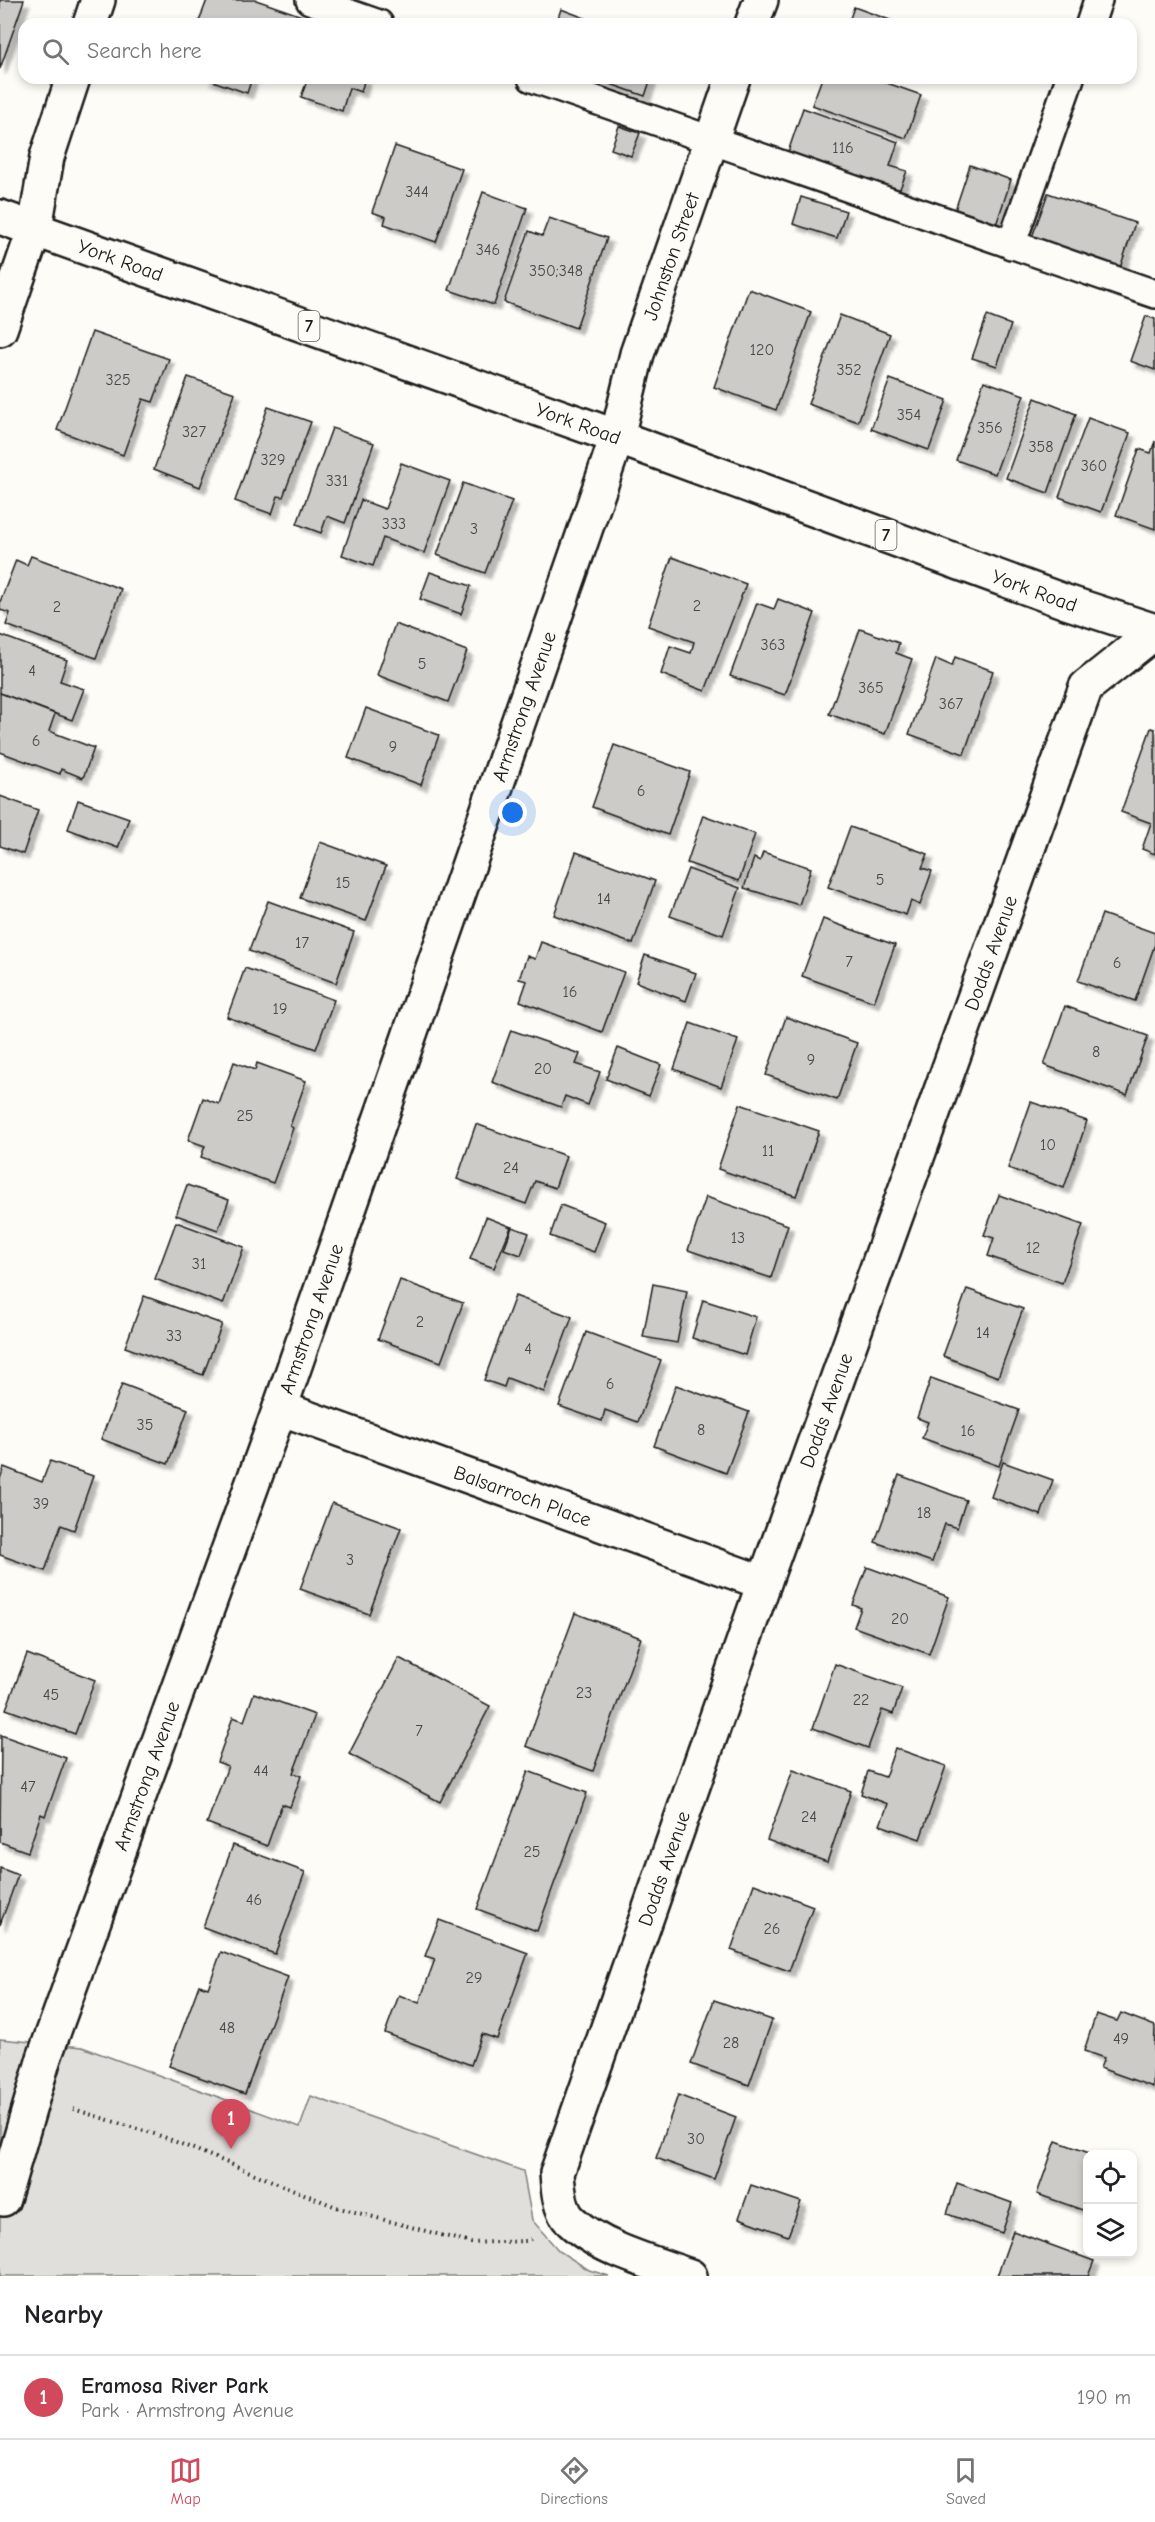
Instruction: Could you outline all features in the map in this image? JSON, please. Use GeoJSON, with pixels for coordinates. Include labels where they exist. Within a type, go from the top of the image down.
{"type":"FeatureCollection","features":[{"type":"Feature","properties":{"kind":"street"},"geometry":{"type":"LineString","coordinates":[[92,18],[98,0]]}},
{"type":"Feature","properties":{"kind":"street"},"geometry":{"type":"LineString","coordinates":[[754,18],[761,0]]}},
{"type":"Feature","properties":{"kind":"street"},"geometry":{"type":"LineString","coordinates":[[0,329],[35,228],[47,157],[71,84]]}},
{"type":"Feature","properties":{"kind":"street","name":"Johnston Street"},"geometry":{"type":"LineString","coordinates":[[617,437],[637,354],[730,84]]}},
{"type":"Feature","properties":{"kind":"street","name":"York Road"},"geometry":{"type":"LineString","coordinates":[[0,217],[1155,631]]}},
{"type":"Feature","properties":{"kind":"street","name":"Armstrong Avenue"},"geometry":{"type":"LineString","coordinates":[[3,2199],[44,2058],[280,1408],[617,437]]}},
{"type":"Feature","properties":{"kind":"street","name":"Dodds Avenue"},"geometry":{"type":"LineString","coordinates":[[570,2220],[558,2196],[557,2173],[764,1584],[1086,687],[1155,631]]}},
{"type":"Feature","properties":{"kind":"street","name":"Balsarroch Place"},"geometry":{"type":"LineString","coordinates":[[280,1408],[764,1584]]}},
{"type":"Feature","properties":{"kind":"street"},"geometry":{"type":"LineString","coordinates":[[570,2220],[621,2252],[690,2276]]}},
{"type":"Feature","properties":{"kind":"lane"},"geometry":{"type":"LineString","coordinates":[[310,0],[362,18]]}},
{"type":"Feature","properties":{"kind":"lane"},"geometry":{"type":"LineString","coordinates":[[1092,18],[1098,0]]}},
{"type":"Feature","properties":{"kind":"lane"},"geometry":{"type":"LineString","coordinates":[[549,84],[1155,294]]}},
{"type":"Feature","properties":{"kind":"lane"},"geometry":{"type":"LineString","coordinates":[[1011,245],[1068,84]]}},
{"type":"Feature","properties":{"kind":"path"},"geometry":{"type":"LineString","coordinates":[[33,2097],[164,2137],[336,2207],[471,2243],[526,2241],[570,2220]]}},
{"type":"Feature","properties":{"kind":"shaded area"},"geometry":{"type":"Polygon","coordinates":[[[0,2039],[82,2047],[300,2127],[311,2096],[523,2171],[532,2220],[559,2251],[589,2270],[609,2276],[0,2276],[0,2039]]]}},
{"type":"Feature","properties":{"kind":"building"},"geometry":{"type":"Polygon","coordinates":[[[0,0],[24,0],[0,69],[0,0]]]}},
{"type":"Feature","properties":{"kind":"building"},"geometry":{"type":"Polygon","coordinates":[[[207,0],[256,0],[308,18],[200,18],[207,0]]]}},
{"type":"Feature","properties":{"kind":"building"},"geometry":{"type":"Polygon","coordinates":[[[854,7],[884,18],[850,18],[854,7]]]}},
{"type":"Feature","properties":{"kind":"building"},"geometry":{"type":"Polygon","coordinates":[[[561,9],[585,18],[558,18],[561,9]]]}},
{"type":"Feature","properties":{"kind":"building"},"geometry":{"type":"Polygon","coordinates":[[[221,84],[250,84],[247,93],[221,84]]]}},
{"type":"Feature","properties":{"kind":"building"},"geometry":{"type":"Polygon","coordinates":[[[306,84],[363,84],[361,92],[349,88],[342,111],[301,97],[306,84]]]}},
{"type":"Feature","properties":{"kind":"building"},"geometry":{"type":"Polygon","coordinates":[[[610,84],[649,84],[645,96],[610,84]]]}},
{"type":"Feature","properties":{"kind":"building"},"geometry":{"type":"Polygon","coordinates":[[[820,84],[890,84],[921,95],[906,138],[812,105],[820,84]]]}},
{"type":"Feature","properties":{"kind":"building"},"geometry":{"type":"Polygon","coordinates":[[[803,108],[898,142],[890,166],[907,171],[899,191],[788,152],[803,108]]]}},
{"type":"Feature","properties":{"kind":"building"},"geometry":{"type":"Polygon","coordinates":[[[619,126],[640,133],[631,156],[611,149],[619,126]]]}},
{"type":"Feature","properties":{"kind":"building"},"geometry":{"type":"Polygon","coordinates":[[[395,146],[462,169],[436,242],[384,224],[386,217],[372,212],[395,146]]]}},
{"type":"Feature","properties":{"kind":"building"},"geometry":{"type":"Polygon","coordinates":[[[970,165],[1011,180],[996,225],[955,210],[970,165]]]}},
{"type":"Feature","properties":{"kind":"building"},"geometry":{"type":"Polygon","coordinates":[[[483,192],[527,208],[494,305],[449,290],[483,192]]]}},
{"type":"Feature","properties":{"kind":"building"},"geometry":{"type":"Polygon","coordinates":[[[1048,193],[1135,223],[1120,268],[1032,237],[1048,193]]]}},
{"type":"Feature","properties":{"kind":"building"},"geometry":{"type":"Polygon","coordinates":[[[801,197],[846,211],[837,238],[793,224],[801,197]]]}},
{"type":"Feature","properties":{"kind":"building"},"geometry":{"type":"Polygon","coordinates":[[[549,218],[607,238],[576,328],[504,302],[529,231],[542,236],[549,218]]]}},
{"type":"Feature","properties":{"kind":"building"},"geometry":{"type":"Polygon","coordinates":[[[749,289],[811,312],[776,410],[714,387],[749,289]]]}},
{"type":"Feature","properties":{"kind":"building"},"geometry":{"type":"Polygon","coordinates":[[[840,315],[890,334],[858,422],[808,404],[840,315]]]}},
{"type":"Feature","properties":{"kind":"building"},"geometry":{"type":"Polygon","coordinates":[[[987,316],[1011,325],[997,366],[972,358],[987,316]]]}},
{"type":"Feature","properties":{"kind":"building"},"geometry":{"type":"Polygon","coordinates":[[[1146,316],[1155,319],[1155,370],[1130,361],[1146,316]]]}},
{"type":"Feature","properties":{"kind":"building"},"geometry":{"type":"Polygon","coordinates":[[[92,332],[169,359],[153,402],[143,399],[123,455],[57,430],[92,332]]]}},
{"type":"Feature","properties":{"kind":"building"},"geometry":{"type":"Polygon","coordinates":[[[188,377],[235,393],[200,487],[154,469],[188,377]]]}},
{"type":"Feature","properties":{"kind":"building"},"geometry":{"type":"Polygon","coordinates":[[[890,379],[947,400],[929,450],[871,429],[890,379]]]}},
{"type":"Feature","properties":{"kind":"building"},"geometry":{"type":"Polygon","coordinates":[[[984,381],[1024,395],[995,474],[956,460],[984,381]]]}},
{"type":"Feature","properties":{"kind":"building"},"geometry":{"type":"Polygon","coordinates":[[[1035,398],[1076,414],[1048,493],[1006,478],[1035,398]]]}},
{"type":"Feature","properties":{"kind":"building"},"geometry":{"type":"Polygon","coordinates":[[[268,407],[311,422],[283,497],[278,496],[272,514],[235,501],[268,407]]]}},
{"type":"Feature","properties":{"kind":"building"},"geometry":{"type":"Polygon","coordinates":[[[1088,418],[1130,433],[1101,512],[1059,497],[1088,418]]]}},
{"type":"Feature","properties":{"kind":"building"},"geometry":{"type":"Polygon","coordinates":[[[332,428],[374,443],[345,523],[327,516],[321,533],[297,524],[332,428]]]}},
{"type":"Feature","properties":{"kind":"building"},"geometry":{"type":"Polygon","coordinates":[[[1155,441],[1155,529],[1116,515],[1139,449],[1151,453],[1155,441]]]}},
{"type":"Feature","properties":{"kind":"building"},"geometry":{"type":"Polygon","coordinates":[[[401,463],[450,481],[424,553],[383,538],[373,566],[342,555],[361,500],[385,509],[401,463]]]}},
{"type":"Feature","properties":{"kind":"building"},"geometry":{"type":"Polygon","coordinates":[[[463,483],[512,501],[485,573],[437,555],[463,483]]]}},
{"type":"Feature","properties":{"kind":"building"},"geometry":{"type":"Polygon","coordinates":[[[31,556],[121,589],[96,658],[6,625],[10,613],[0,610],[0,602],[16,560],[27,565],[31,556]]]}},
{"type":"Feature","properties":{"kind":"building"},"geometry":{"type":"Polygon","coordinates":[[[672,557],[746,584],[705,691],[661,674],[670,646],[691,653],[694,642],[648,626],[672,557]]]}},
{"type":"Feature","properties":{"kind":"building"},"geometry":{"type":"Polygon","coordinates":[[[430,572],[471,586],[461,614],[420,599],[430,572]]]}},
{"type":"Feature","properties":{"kind":"building"},"geometry":{"type":"Polygon","coordinates":[[[778,599],[815,613],[785,695],[730,676],[757,603],[774,609],[778,599]]]}},
{"type":"Feature","properties":{"kind":"building"},"geometry":{"type":"Polygon","coordinates":[[[395,624],[467,651],[448,702],[377,675],[395,624]]]}},
{"type":"Feature","properties":{"kind":"building"},"geometry":{"type":"Polygon","coordinates":[[[860,629],[899,643],[896,653],[912,659],[885,734],[829,714],[860,629]]]}},
{"type":"Feature","properties":{"kind":"building"},"geometry":{"type":"Polygon","coordinates":[[[0,635],[67,660],[60,681],[84,689],[72,720],[0,693],[0,635]]]}},
{"type":"Feature","properties":{"kind":"building"},"geometry":{"type":"Polygon","coordinates":[[[955,657],[993,671],[964,754],[909,734],[936,659],[952,666],[955,657]]]}},
{"type":"Feature","properties":{"kind":"building"},"geometry":{"type":"Polygon","coordinates":[[[0,693],[55,714],[49,731],[94,748],[83,778],[61,769],[60,774],[0,752],[0,693]]]}},
{"type":"Feature","properties":{"kind":"building"},"geometry":{"type":"Polygon","coordinates":[[[366,708],[439,735],[421,785],[348,758],[366,708]]]}},
{"type":"Feature","properties":{"kind":"building"},"geometry":{"type":"Polygon","coordinates":[[[1151,728],[1155,729],[1155,854],[1142,849],[1151,823],[1121,812],[1151,728]]]}},
{"type":"Feature","properties":{"kind":"building"},"geometry":{"type":"Polygon","coordinates":[[[614,745],[690,772],[668,835],[592,807],[614,745]]]}},
{"type":"Feature","properties":{"kind":"building"},"geometry":{"type":"Polygon","coordinates":[[[0,796],[38,810],[23,854],[0,846],[0,796]]]}},
{"type":"Feature","properties":{"kind":"building"},"geometry":{"type":"Polygon","coordinates":[[[78,800],[129,818],[118,848],[68,829],[78,800]]]}},
{"type":"Feature","properties":{"kind":"building"},"geometry":{"type":"Polygon","coordinates":[[[703,815],[755,834],[739,881],[687,863],[703,815]]]}},
{"type":"Feature","properties":{"kind":"building"},"geometry":{"type":"Polygon","coordinates":[[[850,827],[928,854],[922,868],[932,871],[920,905],[911,901],[906,915],[828,887],[850,827]]]}},
{"type":"Feature","properties":{"kind":"building"},"geometry":{"type":"Polygon","coordinates":[[[320,842],[386,866],[366,921],[300,898],[320,842]]]}},
{"type":"Feature","properties":{"kind":"building"},"geometry":{"type":"Polygon","coordinates":[[[576,852],[655,881],[633,944],[554,915],[576,852]]]}},
{"type":"Feature","properties":{"kind":"building"},"geometry":{"type":"Polygon","coordinates":[[[763,852],[811,868],[799,905],[744,888],[754,858],[760,861],[763,852]]]}},
{"type":"Feature","properties":{"kind":"building"},"geometry":{"type":"Polygon","coordinates":[[[688,869],[740,888],[723,935],[670,916],[688,869]]]}},
{"type":"Feature","properties":{"kind":"building"},"geometry":{"type":"Polygon","coordinates":[[[268,901],[354,932],[336,983],[249,951],[268,901]]]}},
{"type":"Feature","properties":{"kind":"building"},"geometry":{"type":"Polygon","coordinates":[[[1102,914],[1155,933],[1155,944],[1135,1001],[1078,981],[1102,914]]]}},
{"type":"Feature","properties":{"kind":"building"},"geometry":{"type":"Polygon","coordinates":[[[823,919],[895,945],[874,1002],[802,976],[823,919]]]}},
{"type":"Feature","properties":{"kind":"building"},"geometry":{"type":"Polygon","coordinates":[[[541,942],[624,972],[602,1032],[520,1001],[527,981],[519,979],[527,956],[535,959],[541,942]]]}},
{"type":"Feature","properties":{"kind":"building"},"geometry":{"type":"Polygon","coordinates":[[[645,955],[696,973],[686,1001],[636,982],[645,955]]]}},
{"type":"Feature","properties":{"kind":"building"},"geometry":{"type":"Polygon","coordinates":[[[245,968],[334,1000],[316,1049],[227,1017],[245,968]]]}},
{"type":"Feature","properties":{"kind":"building"},"geometry":{"type":"Polygon","coordinates":[[[1065,1006],[1148,1036],[1127,1095],[1044,1065],[1065,1006]]]}},
{"type":"Feature","properties":{"kind":"building"},"geometry":{"type":"Polygon","coordinates":[[[786,1017],[857,1043],[837,1100],[766,1075],[786,1017]]]}},
{"type":"Feature","properties":{"kind":"building"},"geometry":{"type":"Polygon","coordinates":[[[690,1023],[738,1040],[721,1087],[674,1069],[690,1023]]]}},
{"type":"Feature","properties":{"kind":"building"},"geometry":{"type":"Polygon","coordinates":[[[511,1030],[580,1054],[576,1064],[600,1072],[588,1105],[565,1096],[561,1107],[492,1082],[511,1030]]]}},
{"type":"Feature","properties":{"kind":"building"},"geometry":{"type":"Polygon","coordinates":[[[618,1048],[661,1065],[649,1096],[606,1079],[618,1048]]]}},
{"type":"Feature","properties":{"kind":"building"},"geometry":{"type":"Polygon","coordinates":[[[234,1062],[255,1070],[257,1063],[306,1081],[290,1126],[293,1128],[273,1183],[201,1157],[205,1146],[188,1140],[203,1098],[219,1104],[234,1062]]]}},
{"type":"Feature","properties":{"kind":"building"},"geometry":{"type":"Polygon","coordinates":[[[1031,1102],[1087,1121],[1064,1188],[1008,1168],[1031,1102]]]}},
{"type":"Feature","properties":{"kind":"building"},"geometry":{"type":"Polygon","coordinates":[[[740,1104],[819,1131],[796,1196],[718,1169],[740,1104]]]}},
{"type":"Feature","properties":{"kind":"building"},"geometry":{"type":"Polygon","coordinates":[[[476,1124],[566,1156],[555,1188],[535,1181],[526,1204],[457,1179],[476,1124]]]}},
{"type":"Feature","properties":{"kind":"building"},"geometry":{"type":"Polygon","coordinates":[[[187,1185],[229,1200],[218,1230],[176,1215],[187,1185]]]}},
{"type":"Feature","properties":{"kind":"building"},"geometry":{"type":"Polygon","coordinates":[[[999,1195],[1083,1225],[1062,1283],[988,1256],[994,1238],[984,1235],[999,1195]]]}},
{"type":"Feature","properties":{"kind":"building"},"geometry":{"type":"Polygon","coordinates":[[[706,1197],[788,1225],[771,1278],[688,1250],[706,1197]]]}},
{"type":"Feature","properties":{"kind":"building"},"geometry":{"type":"Polygon","coordinates":[[[561,1205],[605,1222],[594,1252],[550,1236],[561,1205]]]}},
{"type":"Feature","properties":{"kind":"building"},"geometry":{"type":"Polygon","coordinates":[[[486,1217],[511,1227],[494,1268],[470,1259],[486,1217]]]}},
{"type":"Feature","properties":{"kind":"building"},"geometry":{"type":"Polygon","coordinates":[[[176,1222],[244,1247],[223,1304],[155,1279],[176,1222]]]}},
{"type":"Feature","properties":{"kind":"building"},"geometry":{"type":"Polygon","coordinates":[[[512,1227],[529,1233],[521,1255],[504,1249],[512,1227]]]}},
{"type":"Feature","properties":{"kind":"building"},"geometry":{"type":"Polygon","coordinates":[[[400,1280],[463,1303],[441,1362],[378,1339],[400,1280]]]}},
{"type":"Feature","properties":{"kind":"building"},"geometry":{"type":"Polygon","coordinates":[[[653,1284],[687,1291],[677,1343],[643,1337],[653,1284]]]}},
{"type":"Feature","properties":{"kind":"building"},"geometry":{"type":"Polygon","coordinates":[[[967,1289],[1023,1309],[998,1377],[943,1356],[967,1289]]]}},
{"type":"Feature","properties":{"kind":"building"},"geometry":{"type":"Polygon","coordinates":[[[144,1296],[222,1324],[203,1375],[125,1347],[144,1296]]]}},
{"type":"Feature","properties":{"kind":"building"},"geometry":{"type":"Polygon","coordinates":[[[515,1296],[572,1317],[544,1392],[507,1378],[504,1387],[484,1380],[515,1296]]]}},
{"type":"Feature","properties":{"kind":"building"},"geometry":{"type":"Polygon","coordinates":[[[703,1300],[756,1317],[745,1355],[692,1338],[703,1300]]]}},
{"type":"Feature","properties":{"kind":"building"},"geometry":{"type":"Polygon","coordinates":[[[586,1332],[661,1360],[638,1422],[605,1410],[602,1421],[559,1406],[586,1332]]]}},
{"type":"Feature","properties":{"kind":"building"},"geometry":{"type":"Polygon","coordinates":[[[931,1378],[1019,1410],[999,1466],[922,1438],[928,1422],[917,1418],[931,1378]]]}},
{"type":"Feature","properties":{"kind":"building"},"geometry":{"type":"Polygon","coordinates":[[[122,1384],[188,1409],[168,1464],[101,1439],[122,1384]]]}},
{"type":"Feature","properties":{"kind":"building"},"geometry":{"type":"Polygon","coordinates":[[[676,1385],[749,1412],[726,1473],[654,1446],[676,1385]]]}},
{"type":"Feature","properties":{"kind":"building"},"geometry":{"type":"Polygon","coordinates":[[[50,1461],[93,1476],[74,1530],[61,1525],[45,1571],[0,1555],[0,1479],[4,1467],[42,1482],[50,1461]]]}},
{"type":"Feature","properties":{"kind":"building"},"geometry":{"type":"Polygon","coordinates":[[[1003,1462],[1053,1480],[1041,1515],[991,1497],[1003,1462]]]}},
{"type":"Feature","properties":{"kind":"building"},"geometry":{"type":"Polygon","coordinates":[[[899,1475],[966,1500],[957,1528],[945,1524],[932,1562],[875,1542],[899,1475]]]}},
{"type":"Feature","properties":{"kind":"building"},"geometry":{"type":"Polygon","coordinates":[[[332,1503],[401,1528],[369,1614],[300,1589],[332,1503]]]}},
{"type":"Feature","properties":{"kind":"building"},"geometry":{"type":"Polygon","coordinates":[[[867,1567],[949,1597],[929,1654],[854,1627],[861,1608],[853,1605],[867,1567]]]}},
{"type":"Feature","properties":{"kind":"building"},"geometry":{"type":"Polygon","coordinates":[[[575,1613],[641,1638],[593,1771],[526,1746],[575,1613]]]}},
{"type":"Feature","properties":{"kind":"building"},"geometry":{"type":"Polygon","coordinates":[[[27,1654],[95,1680],[75,1734],[6,1709],[27,1654]]]}},
{"type":"Feature","properties":{"kind":"building"},"geometry":{"type":"Polygon","coordinates":[[[399,1658],[490,1706],[440,1802],[349,1754],[399,1658]]]}},
{"type":"Feature","properties":{"kind":"building"},"geometry":{"type":"Polygon","coordinates":[[[835,1664],[902,1688],[893,1714],[882,1710],[868,1748],[813,1728],[835,1664]]]}},
{"type":"Feature","properties":{"kind":"building"},"geometry":{"type":"Polygon","coordinates":[[[254,1693],[315,1715],[293,1773],[301,1776],[290,1807],[282,1804],[267,1846],[207,1823],[228,1766],[217,1762],[233,1717],[244,1721],[254,1693]]]}},
{"type":"Feature","properties":{"kind":"building"},"geometry":{"type":"Polygon","coordinates":[[[1,1735],[66,1758],[45,1816],[41,1814],[28,1852],[0,1842],[1,1735]]]}},
{"type":"Feature","properties":{"kind":"building"},"geometry":{"type":"Polygon","coordinates":[[[895,1748],[946,1766],[920,1839],[880,1825],[888,1804],[861,1794],[868,1771],[885,1777],[895,1748]]]}},
{"type":"Feature","properties":{"kind":"building"},"geometry":{"type":"Polygon","coordinates":[[[793,1770],[851,1791],[827,1862],[767,1840],[793,1770]]]}},
{"type":"Feature","properties":{"kind":"building"},"geometry":{"type":"Polygon","coordinates":[[[528,1771],[587,1793],[537,1931],[477,1909],[528,1771]]]}},
{"type":"Feature","properties":{"kind":"building"},"geometry":{"type":"Polygon","coordinates":[[[233,1845],[305,1872],[275,1954],[203,1927],[233,1845]]]}},
{"type":"Feature","properties":{"kind":"building"},"geometry":{"type":"Polygon","coordinates":[[[0,1868],[18,1875],[0,1925],[0,1868]]]}},
{"type":"Feature","properties":{"kind":"building"},"geometry":{"type":"Polygon","coordinates":[[[754,1884],[813,1906],[789,1971],[731,1950],[754,1884]]]}},
{"type":"Feature","properties":{"kind":"building"},"geometry":{"type":"Polygon","coordinates":[[[439,1920],[528,1953],[497,2039],[482,2034],[471,2065],[385,2033],[399,1995],[419,2003],[435,1959],[425,1956],[439,1920]]]}},
{"type":"Feature","properties":{"kind":"building"},"geometry":{"type":"Polygon","coordinates":[[[221,1952],[288,1977],[245,2094],[169,2066],[199,1985],[208,1988],[221,1952]]]}},
{"type":"Feature","properties":{"kind":"building"},"geometry":{"type":"Polygon","coordinates":[[[714,2000],[772,2020],[749,2085],[691,2064],[714,2000]]]}},
{"type":"Feature","properties":{"kind":"building"},"geometry":{"type":"Polygon","coordinates":[[[1121,2013],[1155,2026],[1153,2087],[1100,2068],[1104,2058],[1084,2051],[1096,2014],[1117,2021],[1121,2013]]]}},
{"type":"Feature","properties":{"kind":"building"},"geometry":{"type":"Polygon","coordinates":[[[678,2095],[736,2117],[714,2179],[656,2158],[678,2095]]]}},
{"type":"Feature","properties":{"kind":"building"},"geometry":{"type":"Polygon","coordinates":[[[1056,2141],[1083,2151],[1083,2210],[1037,2194],[1056,2141]]]}},
{"type":"Feature","properties":{"kind":"building"},"geometry":{"type":"Polygon","coordinates":[[[957,2183],[1012,2203],[1002,2233],[947,2214],[957,2183]]]}},
{"type":"Feature","properties":{"kind":"building"},"geometry":{"type":"Polygon","coordinates":[[[751,2185],[801,2202],[788,2236],[739,2218],[751,2185]]]}},
{"type":"Feature","properties":{"kind":"building"},"geometry":{"type":"Polygon","coordinates":[[[1013,2231],[1094,2261],[1088,2276],[997,2276],[1013,2231]]]}},
{"type":"Feature","properties":{"kind":"place","name":"Eramosa River Park"},"geometry":{"type":"Point","coordinates":[231,2149]}}]}
